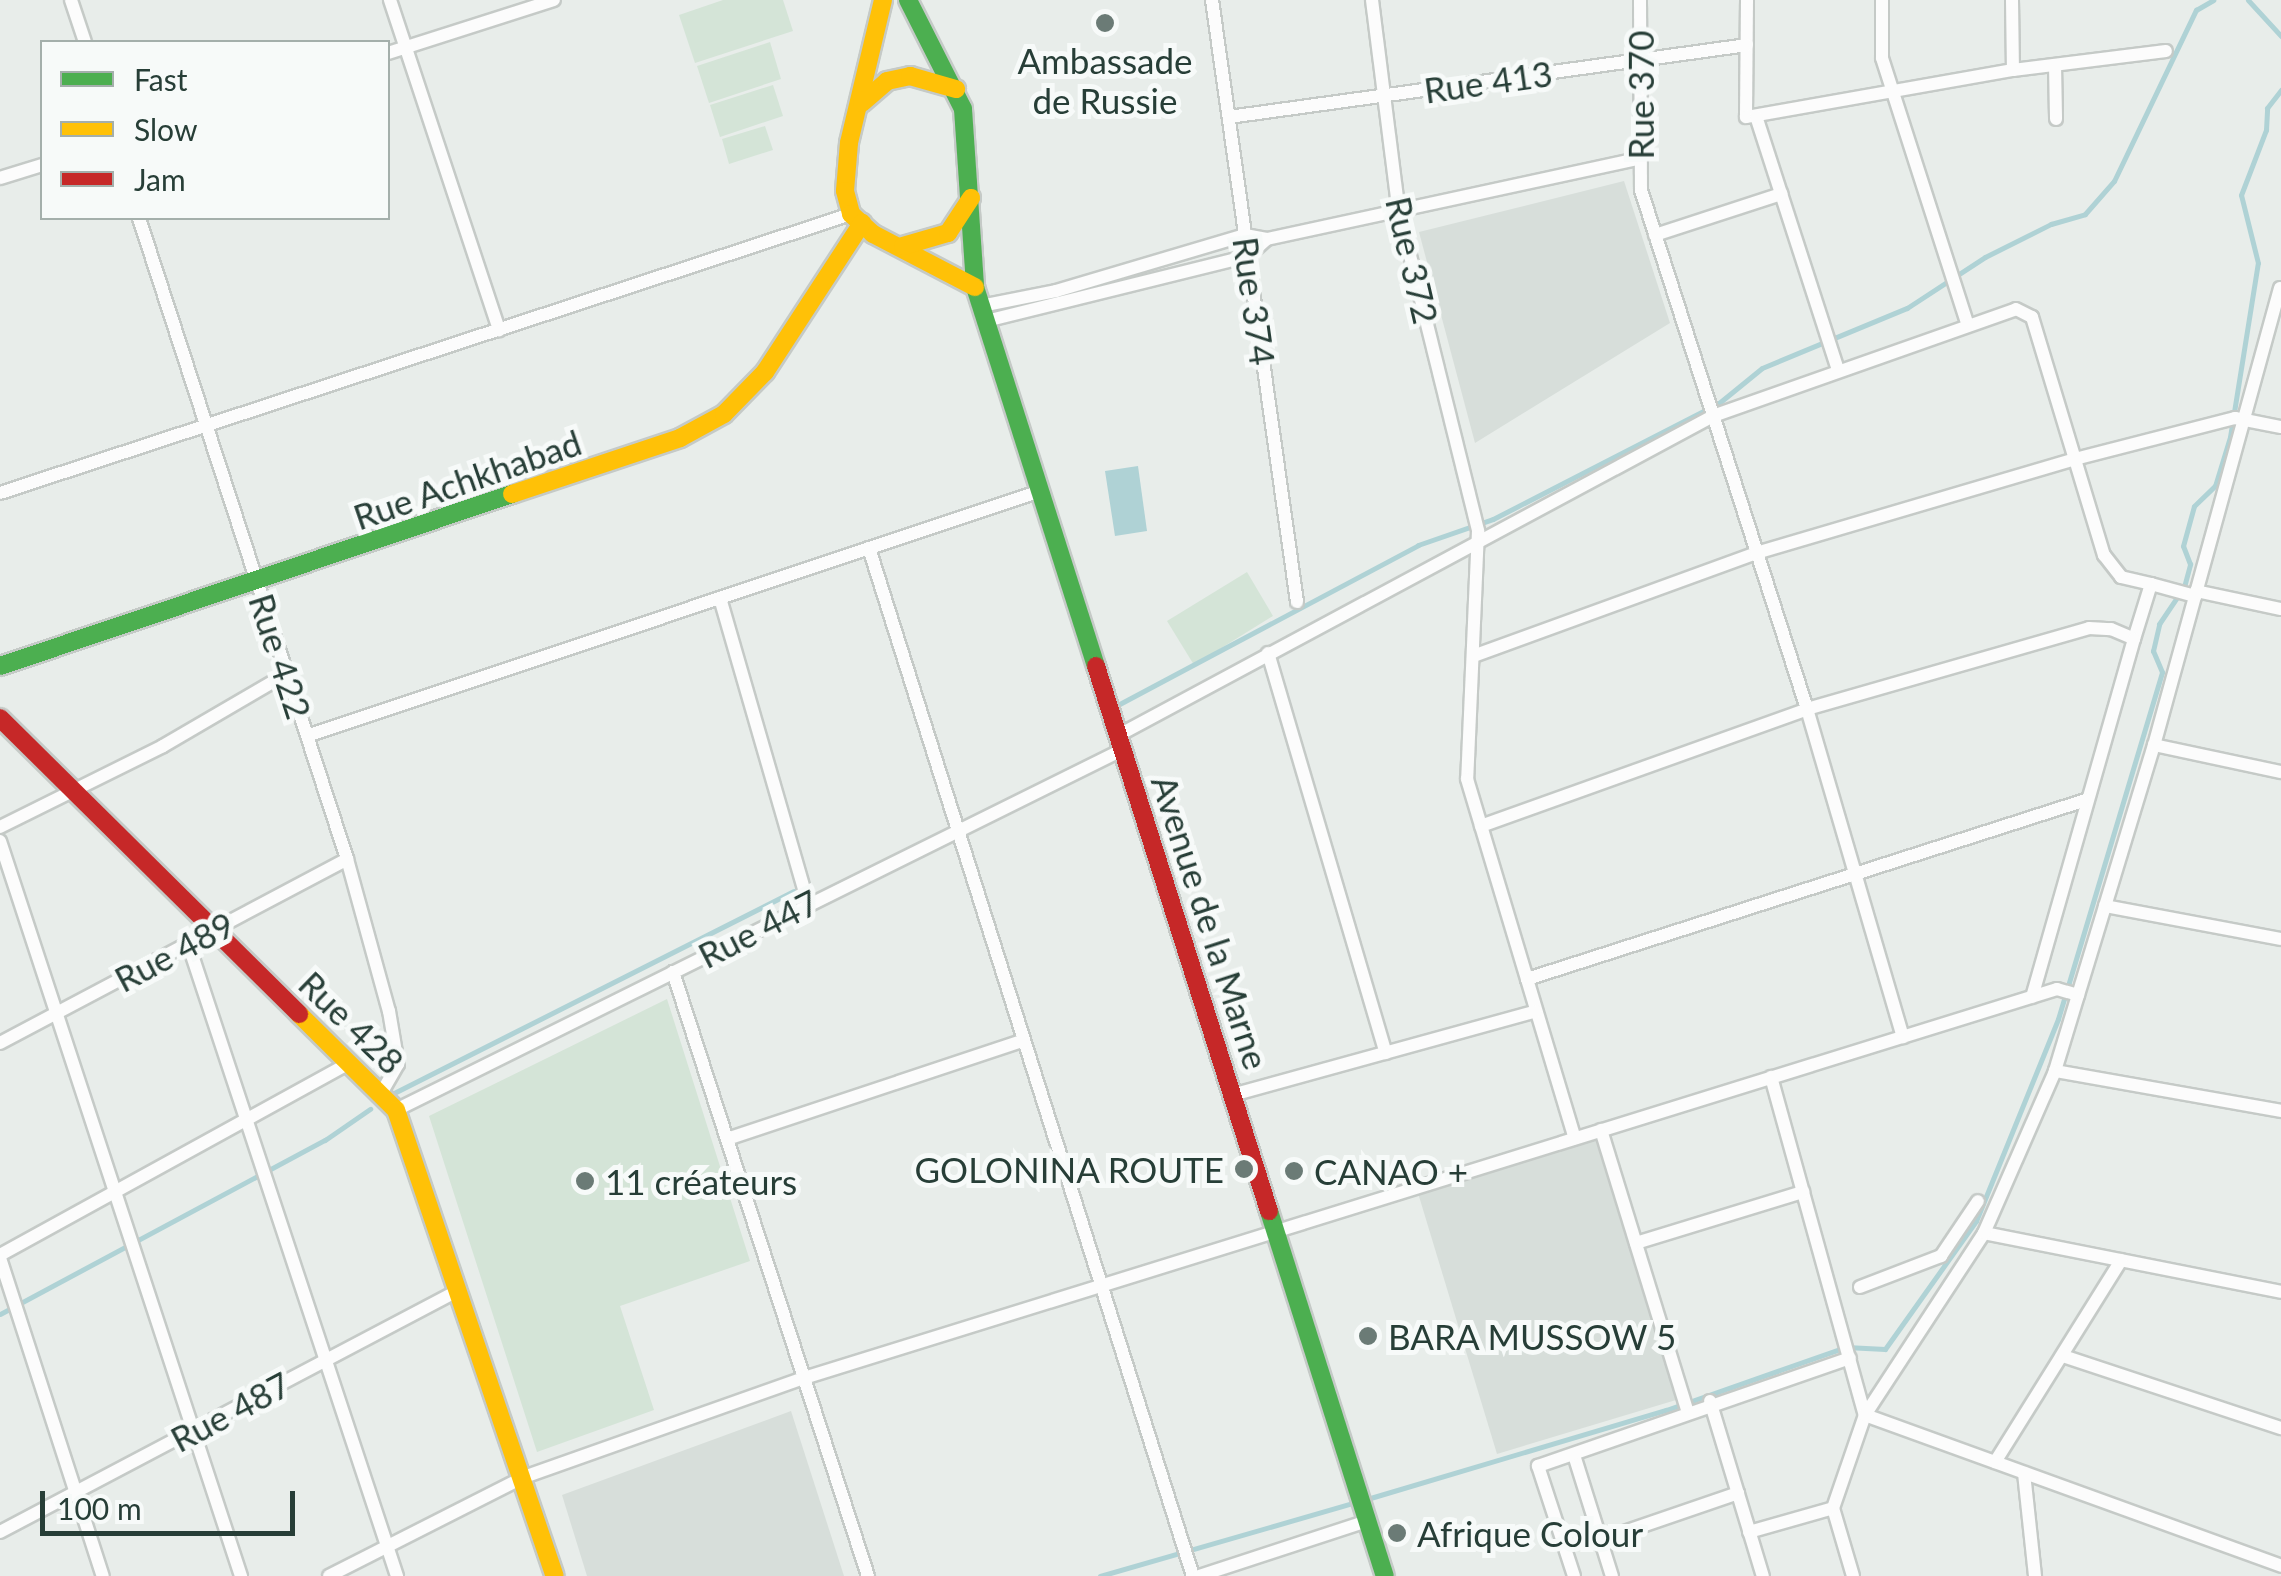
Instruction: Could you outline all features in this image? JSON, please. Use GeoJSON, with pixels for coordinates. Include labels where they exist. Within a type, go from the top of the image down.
{"type":"FeatureCollection","features":[{"type":"Feature","properties":{"kind":"street"},"geometry":{"type":"LineString","coordinates":[[71,0],[84,40]]}},
{"type":"Feature","properties":{"kind":"street"},"geometry":{"type":"LineString","coordinates":[[390,0],[499,330]]}},
{"type":"Feature","properties":{"kind":"street"},"geometry":{"type":"LineString","coordinates":[[390,51],[554,0]]}},
{"type":"Feature","properties":{"kind":"street"},"geometry":{"type":"LineString","coordinates":[[884,0],[850,143],[846,190],[856,218],[974,287]]}},
{"type":"Feature","properties":{"kind":"street"},"geometry":{"type":"LineString","coordinates":[[903,246],[948,233],[972,195],[956,89],[908,0]]}},
{"type":"Feature","properties":{"kind":"street","name":"Rue 374"},"geometry":{"type":"LineString","coordinates":[[1212,0],[1297,602]]}},
{"type":"Feature","properties":{"kind":"street","name":"Rue 372"},"geometry":{"type":"LineString","coordinates":[[1372,0],[1398,207],[1477,529],[1476,655],[1467,779],[1575,1138]]}},
{"type":"Feature","properties":{"kind":"street","name":"Rue 370"},"geometry":{"type":"LineString","coordinates":[[1640,0],[1640,190],[1807,709],[1902,1037]]}},
{"type":"Feature","properties":{"kind":"street"},"geometry":{"type":"LineString","coordinates":[[1748,0],[1746,118],[2013,70],[2166,51]]}},
{"type":"Feature","properties":{"kind":"street"},"geometry":{"type":"LineString","coordinates":[[1882,0],[1882,58],[1967,323]]}},
{"type":"Feature","properties":{"kind":"street"},"geometry":{"type":"LineString","coordinates":[[2012,0],[2013,70]]}},
{"type":"Feature","properties":{"kind":"street","name":"Rue 413"},"geometry":{"type":"LineString","coordinates":[[1230,116],[1747,46]]}},
{"type":"Feature","properties":{"kind":"street"},"geometry":{"type":"LineString","coordinates":[[2055,64],[2056,119]]}},
{"type":"Feature","properties":{"kind":"street"},"geometry":{"type":"LineString","coordinates":[[862,104],[886,81],[910,76],[956,89]]}},
{"type":"Feature","properties":{"kind":"street"},"geometry":{"type":"LineString","coordinates":[[1756,116],[1838,370]]}},
{"type":"Feature","properties":{"kind":"street"},"geometry":{"type":"LineString","coordinates":[[983,314],[1246,235],[1267,239],[1398,207],[1641,158]]}},
{"type":"Feature","properties":{"kind":"street"},"geometry":{"type":"LineString","coordinates":[[0,178],[40,166]]}},
{"type":"Feature","properties":{"kind":"street"},"geometry":{"type":"LineString","coordinates":[[1654,236],[1782,194]]}},
{"type":"Feature","properties":{"kind":"street","name":"Avenue de la Marne"},"geometry":{"type":"LineString","coordinates":[[972,195],[974,287],[1385,1576]]}},
{"type":"Feature","properties":{"kind":"street"},"geometry":{"type":"LineString","coordinates":[[0,493],[856,218]]}},
{"type":"Feature","properties":{"kind":"street","name":"Rue Achkhabad"},"geometry":{"type":"LineString","coordinates":[[0,666],[257,585],[652,451],[724,414],[765,372],[856,218]]}},
{"type":"Feature","properties":{"kind":"street","name":"Rue 422"},"geometry":{"type":"LineString","coordinates":[[141,220],[347,859],[396,1043],[398,1064],[381,1094]]}},
{"type":"Feature","properties":{"kind":"street"},"geometry":{"type":"LineString","coordinates":[[983,314],[1248,256],[1267,239]]}},
{"type":"Feature","properties":{"kind":"street"},"geometry":{"type":"LineString","coordinates":[[1853,1576],[1834,1508],[1866,1415],[1984,1233],[2055,1071],[2069,992],[2105,906],[2154,746],[2240,418],[2280,288]]}},
{"type":"Feature","properties":{"kind":"street","name":"Rue 447"},"geometry":{"type":"LineString","coordinates":[[396,1110],[958,830],[1120,743],[1477,529],[1713,416],[1967,323],[2016,309],[2032,317],[2104,555],[2121,577],[2281,609]]}},
{"type":"Feature","properties":{"kind":"street"},"geometry":{"type":"LineString","coordinates":[[1476,655],[1756,553],[2075,459],[2240,418],[2281,427]]}},
{"type":"Feature","properties":{"kind":"street"},"geometry":{"type":"LineString","coordinates":[[307,736],[1040,491]]}},
{"type":"Feature","properties":{"kind":"street"},"geometry":{"type":"LineString","coordinates":[[869,548],[1196,1576],[1367,1521]]}},
{"type":"Feature","properties":{"kind":"street"},"geometry":{"type":"LineString","coordinates":[[2032,997],[2151,584]]}},
{"type":"Feature","properties":{"kind":"street"},"geometry":{"type":"LineString","coordinates":[[720,598],[808,902]]}},
{"type":"Feature","properties":{"kind":"street"},"geometry":{"type":"LineString","coordinates":[[1481,826],[1807,709],[2089,628],[2134,639]]}},
{"type":"Feature","properties":{"kind":"street"},"geometry":{"type":"LineString","coordinates":[[1268,653],[1386,1053]]}},
{"type":"Feature","properties":{"kind":"street"},"geometry":{"type":"LineString","coordinates":[[0,827],[286,674]]}},
{"type":"Feature","properties":{"kind":"street","name":"Rue 428"},"geometry":{"type":"LineString","coordinates":[[0,718],[396,1110],[555,1576]]}},
{"type":"Feature","properties":{"kind":"street"},"geometry":{"type":"LineString","coordinates":[[2154,746],[2281,772]]}},
{"type":"Feature","properties":{"kind":"street"},"geometry":{"type":"LineString","coordinates":[[1527,979],[2086,800]]}},
{"type":"Feature","properties":{"kind":"street"},"geometry":{"type":"LineString","coordinates":[[0,841],[124,1230],[241,1576]]}},
{"type":"Feature","properties":{"kind":"street","name":"Rue 489"},"geometry":{"type":"LineString","coordinates":[[0,1043],[347,859]]}},
{"type":"Feature","properties":{"kind":"street"},"geometry":{"type":"LineString","coordinates":[[2105,906],[2281,939]]}},
{"type":"Feature","properties":{"kind":"street"},"geometry":{"type":"LineString","coordinates":[[188,943],[397,1576]]}},
{"type":"Feature","properties":{"kind":"street"},"geometry":{"type":"LineString","coordinates":[[673,972],[868,1576]]}},
{"type":"Feature","properties":{"kind":"street"},"geometry":{"type":"LineString","coordinates":[[329,1576],[524,1477],[804,1378],[2032,997],[2069,992]]}},
{"type":"Feature","properties":{"kind":"street"},"geometry":{"type":"LineString","coordinates":[[1232,1095],[1536,1011]]}},
{"type":"Feature","properties":{"kind":"street"},"geometry":{"type":"LineString","coordinates":[[727,1139],[1024,1040]]}},
{"type":"Feature","properties":{"kind":"street"},"geometry":{"type":"LineString","coordinates":[[103,1576],[0,1256],[347,1064]]}},
{"type":"Feature","properties":{"kind":"street"},"geometry":{"type":"LineString","coordinates":[[2055,1071],[2281,1111]]}},
{"type":"Feature","properties":{"kind":"street"},"geometry":{"type":"LineString","coordinates":[[1771,1078],[1866,1415]]}},
{"type":"Feature","properties":{"kind":"street"},"geometry":{"type":"LineString","coordinates":[[1601,1130],[1688,1410]]}},
{"type":"Feature","properties":{"kind":"street"},"geometry":{"type":"LineString","coordinates":[[1636,1242],[1803,1192]]}},
{"type":"Feature","properties":{"kind":"street"},"geometry":{"type":"LineString","coordinates":[[1860,1287],[1942,1257],[1978,1201]]}},
{"type":"Feature","properties":{"kind":"street"},"geometry":{"type":"LineString","coordinates":[[1984,1233],[2281,1292]]}},
{"type":"Feature","properties":{"kind":"street"},"geometry":{"type":"LineString","coordinates":[[1942,1257],[1959,1269]]}},
{"type":"Feature","properties":{"kind":"street"},"geometry":{"type":"LineString","coordinates":[[1995,1462],[2121,1260]]}},
{"type":"Feature","properties":{"kind":"street","name":"Rue 487"},"geometry":{"type":"LineString","coordinates":[[0,1532],[459,1290]]}},
{"type":"Feature","properties":{"kind":"street"},"geometry":{"type":"LineString","coordinates":[[2062,1356],[2281,1428]]}},
{"type":"Feature","properties":{"kind":"street"},"geometry":{"type":"LineString","coordinates":[[1574,1576],[1538,1466],[1710,1402],[1850,1358]]}},
{"type":"Feature","properties":{"kind":"street"},"geometry":{"type":"LineString","coordinates":[[1710,1402],[1762,1576]]}},
{"type":"Feature","properties":{"kind":"street"},"geometry":{"type":"LineString","coordinates":[[1866,1415],[2281,1566]]}},
{"type":"Feature","properties":{"kind":"street"},"geometry":{"type":"LineString","coordinates":[[1574,1454],[1612,1576]]}},
{"type":"Feature","properties":{"kind":"street"},"geometry":{"type":"LineString","coordinates":[[2024,1473],[2035,1576]]}},
{"type":"Feature","properties":{"kind":"street"},"geometry":{"type":"LineString","coordinates":[[1601,1540],[1738,1493]]}},
{"type":"Feature","properties":{"kind":"street"},"geometry":{"type":"LineString","coordinates":[[1750,1532],[1834,1508]]}},
{"type":"Feature","properties":{"kind":"shaded area"},"geometry":{"type":"Polygon","coordinates":[[[1624,181],[1670,323],[1475,443],[1419,232],[1624,181]]]}},
{"type":"Feature","properties":{"kind":"shaded area"},"geometry":{"type":"Polygon","coordinates":[[[1597,1139],[1676,1400],[1497,1454],[1418,1193],[1597,1139]]]}},
{"type":"Feature","properties":{"kind":"shaded area"},"geometry":{"type":"Polygon","coordinates":[[[791,1411],[844,1576],[587,1576],[562,1495],[791,1411]]]}},
{"type":"Feature","properties":{"kind":"green space"},"geometry":{"type":"Polygon","coordinates":[[[723,0],[783,0],[793,31],[695,63],[679,15],[723,0]]]}},
{"type":"Feature","properties":{"kind":"green space"},"geometry":{"type":"Polygon","coordinates":[[[770,42],[781,79],[709,103],[697,66],[770,42]]]}},
{"type":"Feature","properties":{"kind":"green space"},"geometry":{"type":"Polygon","coordinates":[[[773,85],[783,116],[720,137],[710,105],[773,85]]]}},
{"type":"Feature","properties":{"kind":"green space"},"geometry":{"type":"Polygon","coordinates":[[[765,126],[773,150],[729,164],[722,139],[765,126]]]}},
{"type":"Feature","properties":{"kind":"green space"},"geometry":{"type":"Polygon","coordinates":[[[1247,572],[1273,616],[1194,665],[1167,621],[1247,572]]]}},
{"type":"Feature","properties":{"kind":"green space"},"geometry":{"type":"Polygon","coordinates":[[[667,999],[750,1261],[620,1306],[654,1410],[537,1452],[429,1116],[667,999]]]}},
{"type":"Feature","properties":{"kind":"water"},"geometry":{"type":"Polygon","coordinates":[[[1138,466],[1147,531],[1115,536],[1105,471],[1138,466]]]}},
{"type":"Feature","properties":{"kind":"waterway"},"geometry":{"type":"LineString","coordinates":[[1112,708],[1418,545],[1493,519],[1719,403],[1762,368],[1907,308],[1985,257],[2051,224],[2085,214],[2114,181],[2196,10],[2213,0]]}},
{"type":"Feature","properties":{"kind":"waterway"},"geometry":{"type":"LineString","coordinates":[[2248,0],[2281,36]]}},
{"type":"Feature","properties":{"kind":"waterway"},"geometry":{"type":"LineString","coordinates":[[1367,1499],[1666,1410],[1846,1347],[1885,1349],[1976,1221],[2058,1019],[2162,672],[2153,651],[2159,624],[2184,587],[2190,564],[2183,546],[2194,506],[2215,486],[2230,437],[2258,263],[2241,195],[2266,130],[2267,108],[2281,90]]}},
{"type":"Feature","properties":{"kind":"waterway"},"geometry":{"type":"LineString","coordinates":[[392,1094],[794,891]]}},
{"type":"Feature","properties":{"kind":"waterway"},"geometry":{"type":"LineString","coordinates":[[0,1314],[325,1140],[370,1109]]}},
{"type":"Feature","properties":{"kind":"waterway"},"geometry":{"type":"LineString","coordinates":[[1100,1576],[1357,1502]]}},
{"type":"Feature","properties":{"kind":"traffic: fast"},"geometry":{"type":"LineString","coordinates":[[908,0],[963,109],[975,287],[1096,666]]}},
{"type":"Feature","properties":{"kind":"traffic: fast"},"geometry":{"type":"LineString","coordinates":[[0,666],[512,494]]}},
{"type":"Feature","properties":{"kind":"traffic: fast"},"geometry":{"type":"LineString","coordinates":[[1269,1211],[1385,1576]]}},
{"type":"Feature","properties":{"kind":"traffic: slow"},"geometry":{"type":"LineString","coordinates":[[883,0],[849,143],[845,191],[851,214],[873,234],[975,287]]}},
{"type":"Feature","properties":{"kind":"traffic: slow"},"geometry":{"type":"LineString","coordinates":[[862,103],[887,81],[910,76],[956,89]]}},
{"type":"Feature","properties":{"kind":"traffic: slow"},"geometry":{"type":"LineString","coordinates":[[903,246],[948,233],[971,198]]}},
{"type":"Feature","properties":{"kind":"traffic: slow"},"geometry":{"type":"LineString","coordinates":[[512,494],[680,438],[724,414],[765,372],[862,223]]}},
{"type":"Feature","properties":{"kind":"traffic: slow"},"geometry":{"type":"LineString","coordinates":[[299,1014],[396,1110],[555,1576]]}},
{"type":"Feature","properties":{"kind":"traffic: jam"},"geometry":{"type":"LineString","coordinates":[[1096,666],[1269,1211]]}},
{"type":"Feature","properties":{"kind":"traffic: jam"},"geometry":{"type":"LineString","coordinates":[[0,718],[299,1014]]}},
{"type":"Feature","properties":{"kind":"place","name":"Ambassade de Russie"},"geometry":{"type":"Point","coordinates":[1105,23]}},
{"type":"Feature","properties":{"kind":"place","name":"GOLONINA ROUTE"},"geometry":{"type":"Point","coordinates":[1244,1169]}},
{"type":"Feature","properties":{"kind":"place","name":"CANAO +"},"geometry":{"type":"Point","coordinates":[1294,1171]}},
{"type":"Feature","properties":{"kind":"place","name":"11 créateurs"},"geometry":{"type":"Point","coordinates":[585,1181]}},
{"type":"Feature","properties":{"kind":"place","name":"BARA MUSSOW 5"},"geometry":{"type":"Point","coordinates":[1368,1336]}},
{"type":"Feature","properties":{"kind":"place","name":"Afrique Colour"},"geometry":{"type":"Point","coordinates":[1397,1533]}}]}
